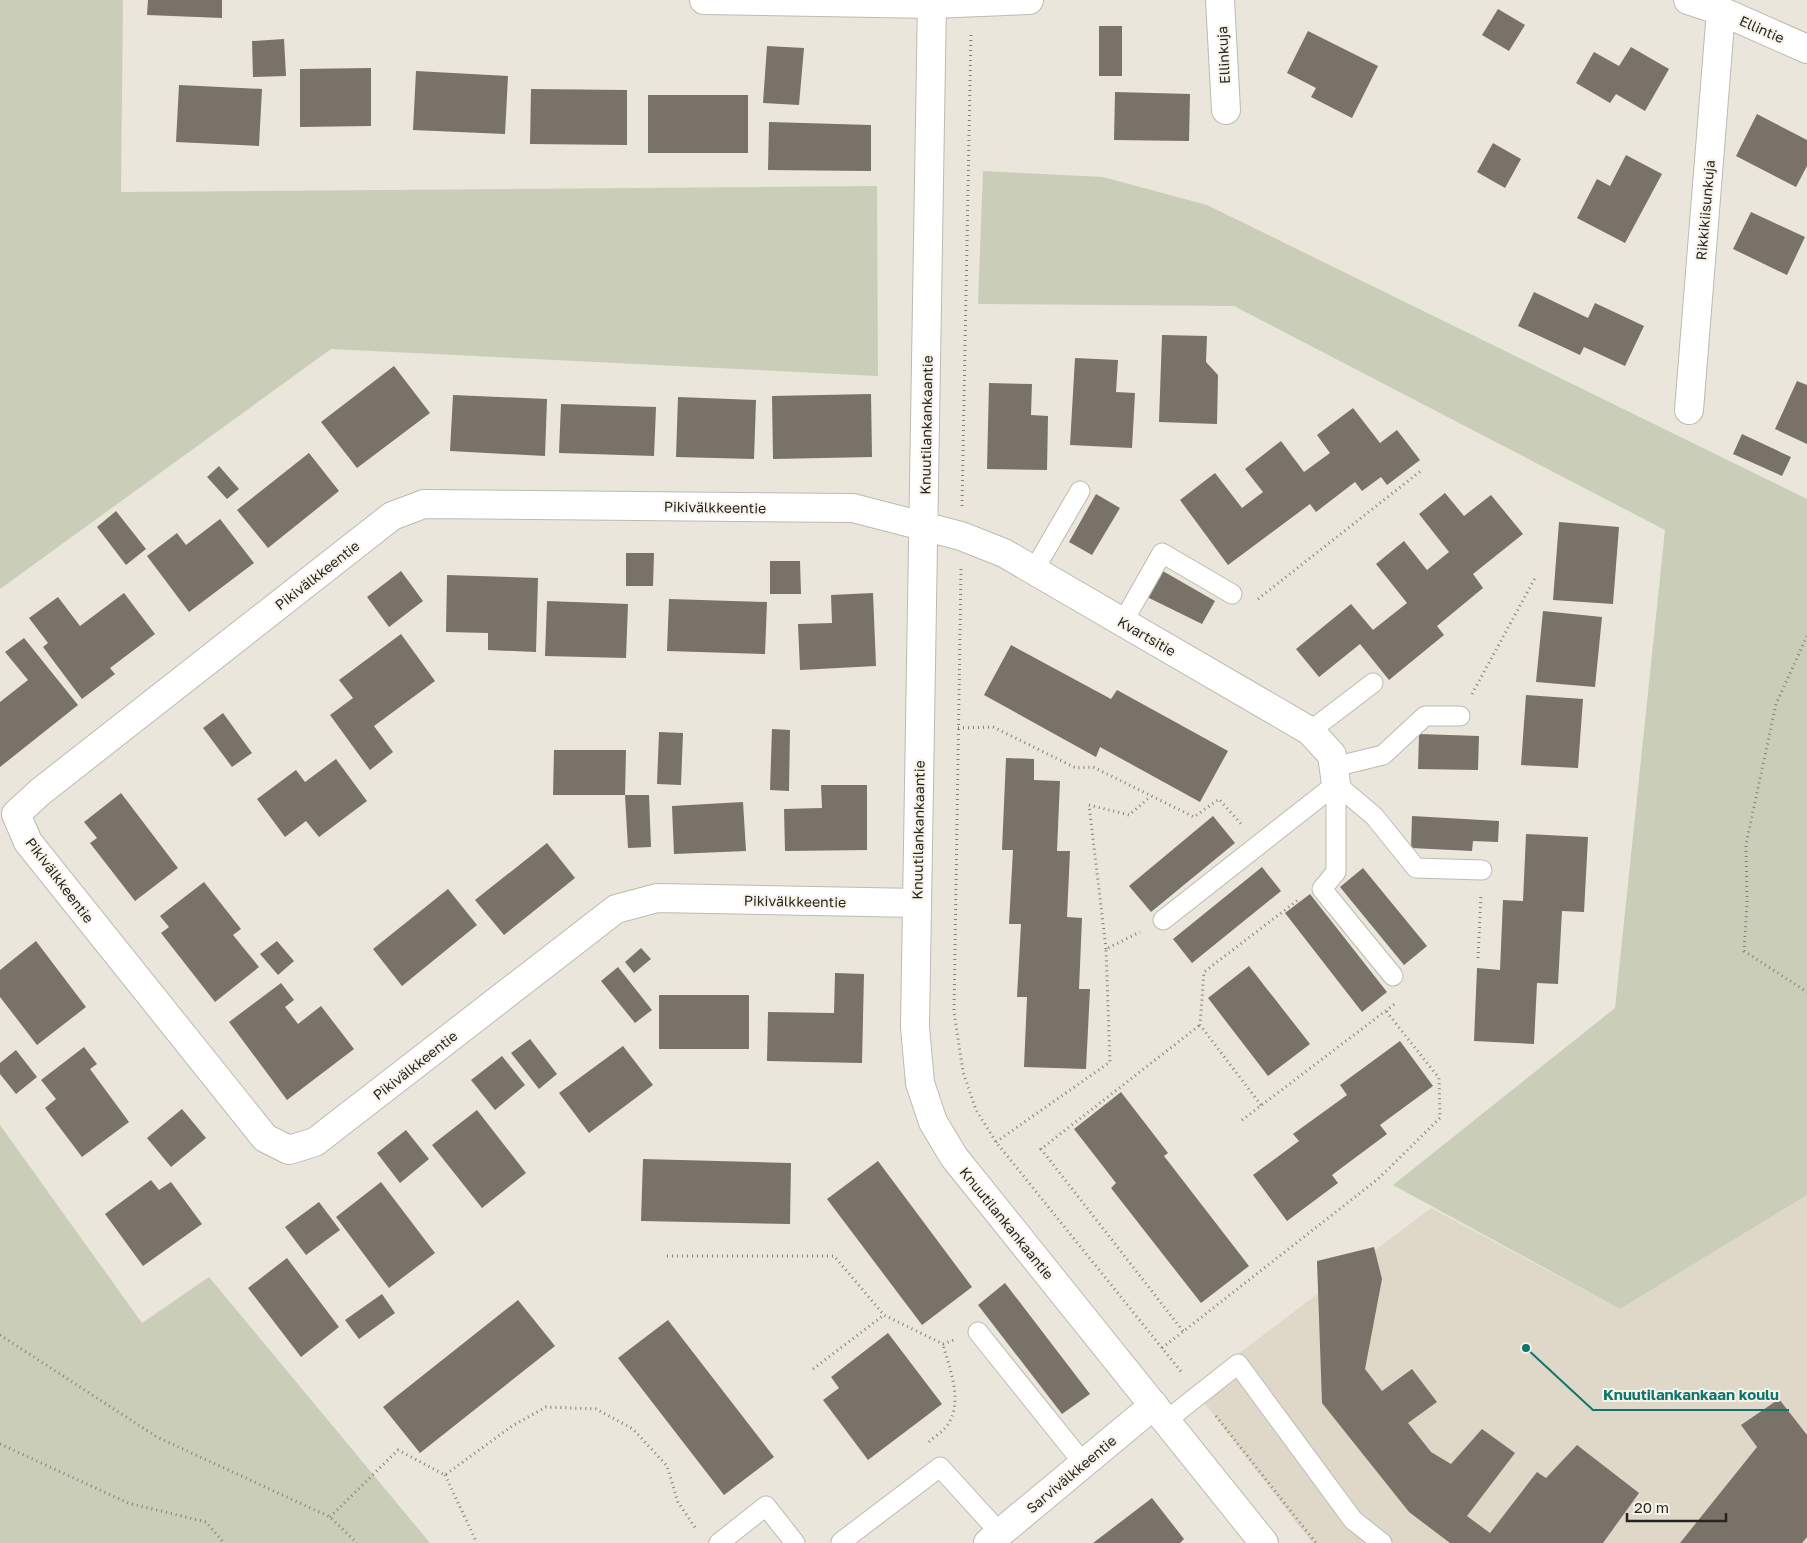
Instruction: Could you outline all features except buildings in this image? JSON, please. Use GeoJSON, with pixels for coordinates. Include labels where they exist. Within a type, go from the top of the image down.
{"type":"FeatureCollection","features":[{"type":"Feature","properties":{"kind":"street"},"geometry":{"type":"LineString","coordinates":[[704,0],[971,3],[1029,0]]}},
{"type":"Feature","properties":{"kind":"street","name":"Ellinkuja"},"geometry":{"type":"LineString","coordinates":[[1220,0],[1226,110]]}},
{"type":"Feature","properties":{"kind":"street","name":"Ellintie"},"geometry":{"type":"LineString","coordinates":[[1688,0],[1721,10],[1807,49]]}},
{"type":"Feature","properties":{"kind":"street","name":"Knuutilankankaantie"},"geometry":{"type":"LineString","coordinates":[[932,2],[915,1027],[920,1082],[933,1122],[954,1157],[1264,1543]]}},
{"type":"Feature","properties":{"kind":"street","name":"Rikkikiisunkuja"},"geometry":{"type":"LineString","coordinates":[[1689,410],[1721,10]]}},
{"type":"Feature","properties":{"kind":"street","name":"Pikivälkkeentie"},"geometry":{"type":"LineString","coordinates":[[917,904],[656,898],[616,909],[315,1142],[289,1150],[265,1138],[28,842],[16,814],[40,792],[392,516],[424,504],[853,508],[924,527]]}},
{"type":"Feature","properties":{"kind":"street","name":"Kvartsitie"},"geometry":{"type":"LineString","coordinates":[[924,527],[962,536],[1004,553],[1310,731],[1332,755],[1335,775]]}},
{"type":"Feature","properties":{"kind":"street","name":"Sarvivälkkeentie"},"geometry":{"type":"LineString","coordinates":[[994,1538],[1084,1464],[1160,1413]]}},
{"type":"Feature","properties":{"kind":"lane"},"geometry":{"type":"LineString","coordinates":[[1034,570],[1080,490]]}},
{"type":"Feature","properties":{"kind":"lane"},"geometry":{"type":"LineString","coordinates":[[1123,622],[1162,553],[1232,594]]}},
{"type":"Feature","properties":{"kind":"lane"},"geometry":{"type":"LineString","coordinates":[[1310,731],[1373,683]]}},
{"type":"Feature","properties":{"kind":"lane"},"geometry":{"type":"LineString","coordinates":[[1163,920],[1259,845],[1335,775],[1383,756],[1425,716],[1460,716]]}},
{"type":"Feature","properties":{"kind":"lane"},"geometry":{"type":"LineString","coordinates":[[1335,775],[1374,816],[1416,868],[1482,870]]}},
{"type":"Feature","properties":{"kind":"lane"},"geometry":{"type":"LineString","coordinates":[[1335,775],[1336,872],[1322,889],[1393,976]]}},
{"type":"Feature","properties":{"kind":"lane"},"geometry":{"type":"LineString","coordinates":[[978,1332],[1084,1464]]}},
{"type":"Feature","properties":{"kind":"lane"},"geometry":{"type":"LineString","coordinates":[[1160,1413],[1199,1394],[1238,1364],[1354,1520],[1382,1543]]}},
{"type":"Feature","properties":{"kind":"lane"},"geometry":{"type":"LineString","coordinates":[[841,1542],[940,1467],[994,1538]]}},
{"type":"Feature","properties":{"kind":"lane"},"geometry":{"type":"LineString","coordinates":[[719,1543],[766,1506],[796,1543]]}},
{"type":"Feature","properties":{"kind":"path"},"geometry":{"type":"LineString","coordinates":[[971,3],[954,1012],[963,1072],[976,1110],[996,1142],[1316,1543]]}},
{"type":"Feature","properties":{"kind":"path"},"geometry":{"type":"LineString","coordinates":[[1232,594],[1251,604],[1422,470]]}},
{"type":"Feature","properties":{"kind":"path"},"geometry":{"type":"LineString","coordinates":[[1460,716],[1535,578]]}},
{"type":"Feature","properties":{"kind":"path"},"geometry":{"type":"LineString","coordinates":[[1807,636],[1776,704],[1746,844],[1747,904],[1744,951],[1807,992]]}},
{"type":"Feature","properties":{"kind":"path"},"geometry":{"type":"LineString","coordinates":[[958,728],[993,727],[1076,768],[1093,767],[1194,817],[1220,799],[1259,845]]}},
{"type":"Feature","properties":{"kind":"path"},"geometry":{"type":"LineString","coordinates":[[996,1142],[1110,1062],[1106,949],[1089,805],[1129,816],[1151,796]]}},
{"type":"Feature","properties":{"kind":"path"},"geometry":{"type":"LineString","coordinates":[[1478,958],[1482,870]]}},
{"type":"Feature","properties":{"kind":"path"},"geometry":{"type":"LineString","coordinates":[[1261,1105],[1200,1025],[1204,972],[1336,872]]}},
{"type":"Feature","properties":{"kind":"path"},"geometry":{"type":"LineString","coordinates":[[1106,949],[1163,920]]}},
{"type":"Feature","properties":{"kind":"path"},"geometry":{"type":"LineString","coordinates":[[1242,1120],[1408,994],[1393,976]]}},
{"type":"Feature","properties":{"kind":"path"},"geometry":{"type":"LineString","coordinates":[[1162,1348],[1378,1178],[1440,1118],[1439,1078],[1386,1011]]}},
{"type":"Feature","properties":{"kind":"path"},"geometry":{"type":"LineString","coordinates":[[1183,1331],[1041,1148],[1200,1025]]}},
{"type":"Feature","properties":{"kind":"path"},"geometry":{"type":"LineString","coordinates":[[667,1256],[834,1256],[884,1315],[943,1344],[978,1332]]}},
{"type":"Feature","properties":{"kind":"path"},"geometry":{"type":"LineString","coordinates":[[813,1369],[884,1315]]}},
{"type":"Feature","properties":{"kind":"path"},"geometry":{"type":"LineString","coordinates":[[0,1335],[157,1437],[330,1517],[357,1543]]}},
{"type":"Feature","properties":{"kind":"path"},"geometry":{"type":"LineString","coordinates":[[940,1467],[928,1443],[949,1424],[955,1404],[954,1385],[943,1344]]}},
{"type":"Feature","properties":{"kind":"path"},"geometry":{"type":"LineString","coordinates":[[445,1475],[512,1426],[546,1406],[596,1409],[633,1429],[668,1466],[678,1502],[698,1532]]}},
{"type":"Feature","properties":{"kind":"path"},"geometry":{"type":"LineString","coordinates":[[0,1444],[128,1503],[206,1522],[224,1543]]}},
{"type":"Feature","properties":{"kind":"path"},"geometry":{"type":"LineString","coordinates":[[330,1517],[398,1450],[445,1475],[476,1543]]}},
{"type":"Feature","properties":{"kind":"shaded area"},"geometry":{"type":"Polygon","coordinates":[[[1807,1195],[1807,1543],[1312,1543],[1193,1388],[1431,1208],[1620,1309],[1807,1195]]]}},
{"type":"Feature","properties":{"kind":"green space"},"geometry":{"type":"Polygon","coordinates":[[[0,0],[123,0],[121,192],[877,186],[878,376],[331,349],[0,589],[0,0]]]}},
{"type":"Feature","properties":{"kind":"green space"},"geometry":{"type":"Polygon","coordinates":[[[983,171],[1103,177],[1207,205],[1807,499],[1807,1195],[1620,1309],[1393,1185],[1615,1008],[1665,530],[1234,306],[978,304],[983,171]]]}},
{"type":"Feature","properties":{"kind":"green space"},"geometry":{"type":"Polygon","coordinates":[[[0,1125],[142,1323],[209,1277],[430,1543],[0,1543],[0,1125]]]}},
{"type":"Feature","properties":{"kind":"place","name":"Knuutilankankaan koulu"},"geometry":{"type":"Point","coordinates":[1526,1348]}}]}
